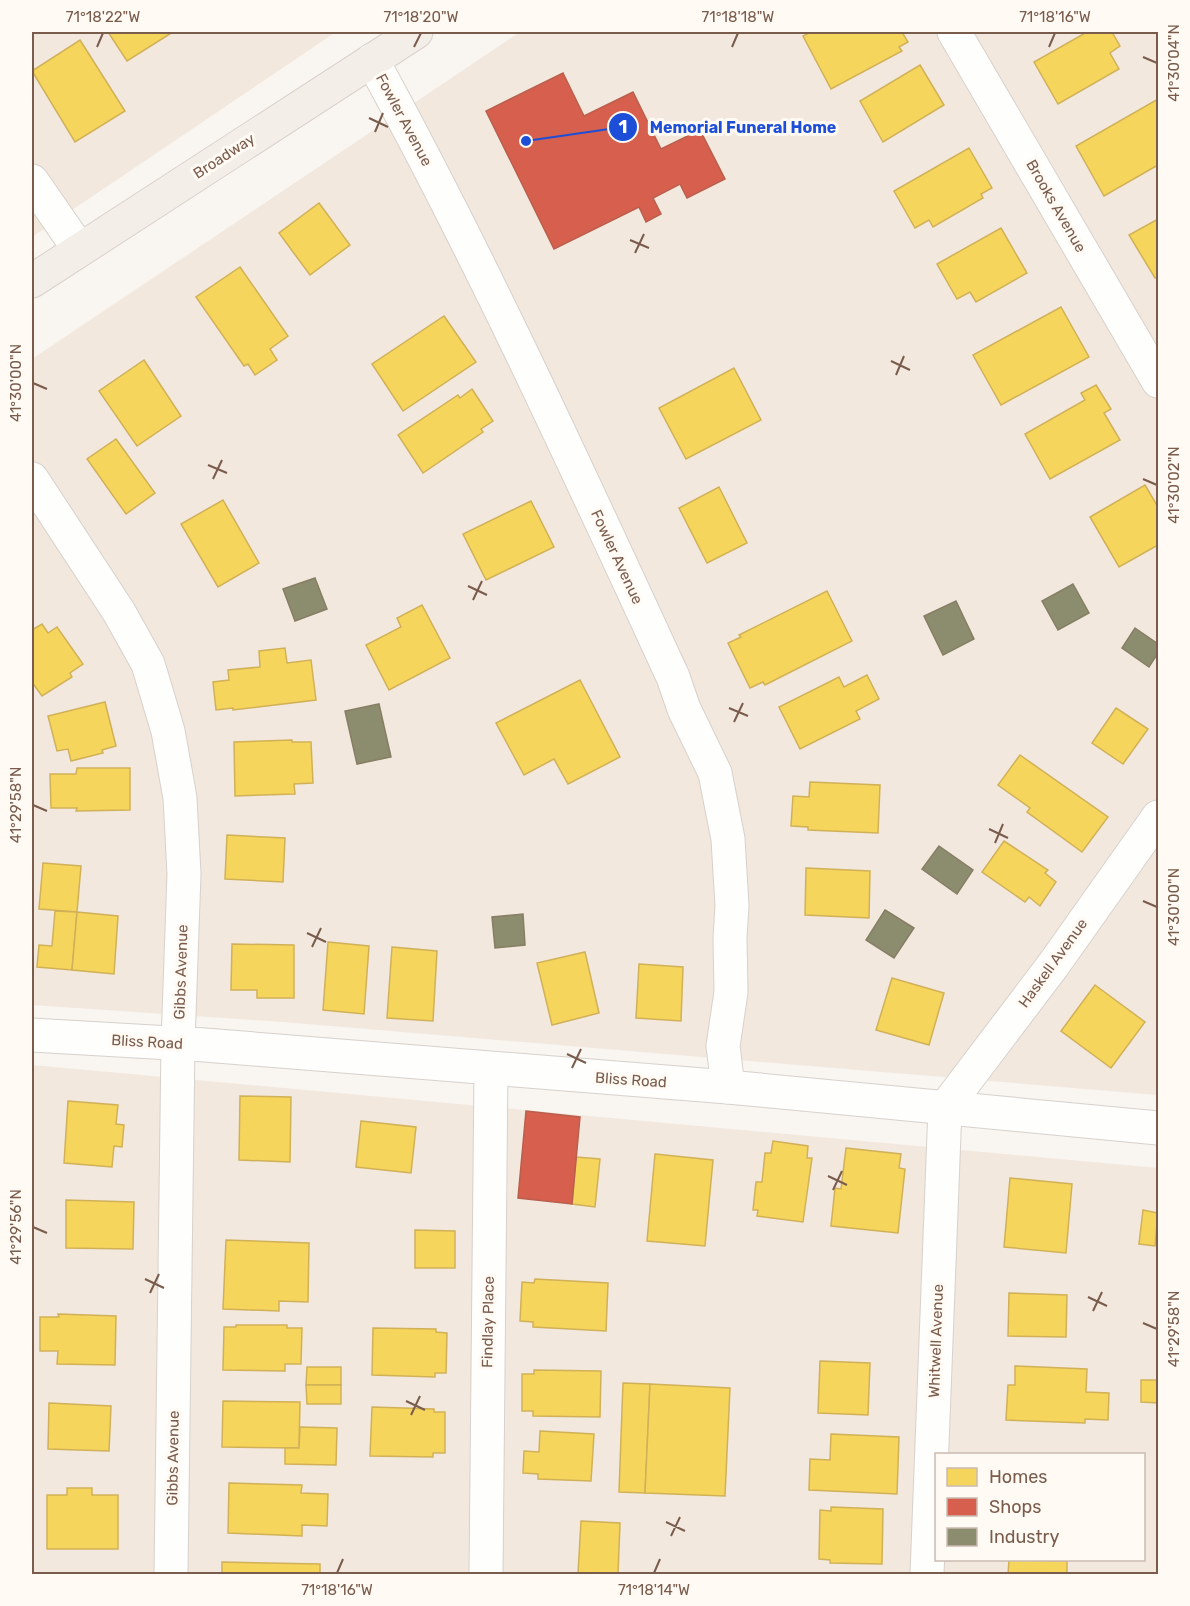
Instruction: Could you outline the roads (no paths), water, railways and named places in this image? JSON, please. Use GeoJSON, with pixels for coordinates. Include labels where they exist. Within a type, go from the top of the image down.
{"type":"FeatureCollection","features":[{"type":"Feature","properties":{"kind":"main road","name":"Broadway"},"geometry":{"type":"LineString","coordinates":[[32,281],[416,32]]}},
{"type":"Feature","properties":{"kind":"street","name":"Brooks Avenue"},"geometry":{"type":"LineString","coordinates":[[954,32],[1158,381]]}},
{"type":"Feature","properties":{"kind":"street","name":"Fowler Avenue"},"geometry":{"type":"LineString","coordinates":[[372,60],[417,141],[528,364],[715,773],[725,818],[731,871],[731,992],[723,1046],[728,1087]]}},
{"type":"Feature","properties":{"kind":"street"},"geometry":{"type":"LineString","coordinates":[[32,181],[79,249]]}},
{"type":"Feature","properties":{"kind":"street","name":"Gibbs Avenue"},"geometry":{"type":"LineString","coordinates":[[32,479],[119,612],[148,664],[168,731],[180,798],[184,874],[178,1043],[171,1575]]}},
{"type":"Feature","properties":{"kind":"street","name":"Haskell Avenue"},"geometry":{"type":"LineString","coordinates":[[945,1108],[1053,964],[1158,818]]}},
{"type":"Feature","properties":{"kind":"street","name":"Bliss Road"},"geometry":{"type":"LineString","coordinates":[[32,1035],[178,1043],[728,1087],[1158,1128]]}},
{"type":"Feature","properties":{"kind":"street","name":"Findlay Place"},"geometry":{"type":"LineString","coordinates":[[486,1575],[491,1069]]}},
{"type":"Feature","properties":{"kind":"street","name":"Whitwell Avenue"},"geometry":{"type":"LineString","coordinates":[[927,1575],[945,1108]]}},
{"type":"Feature","properties":{"kind":"place","name":"Memorial Funeral Home"},"geometry":{"type":"Point","coordinates":[526,141]}}]}
